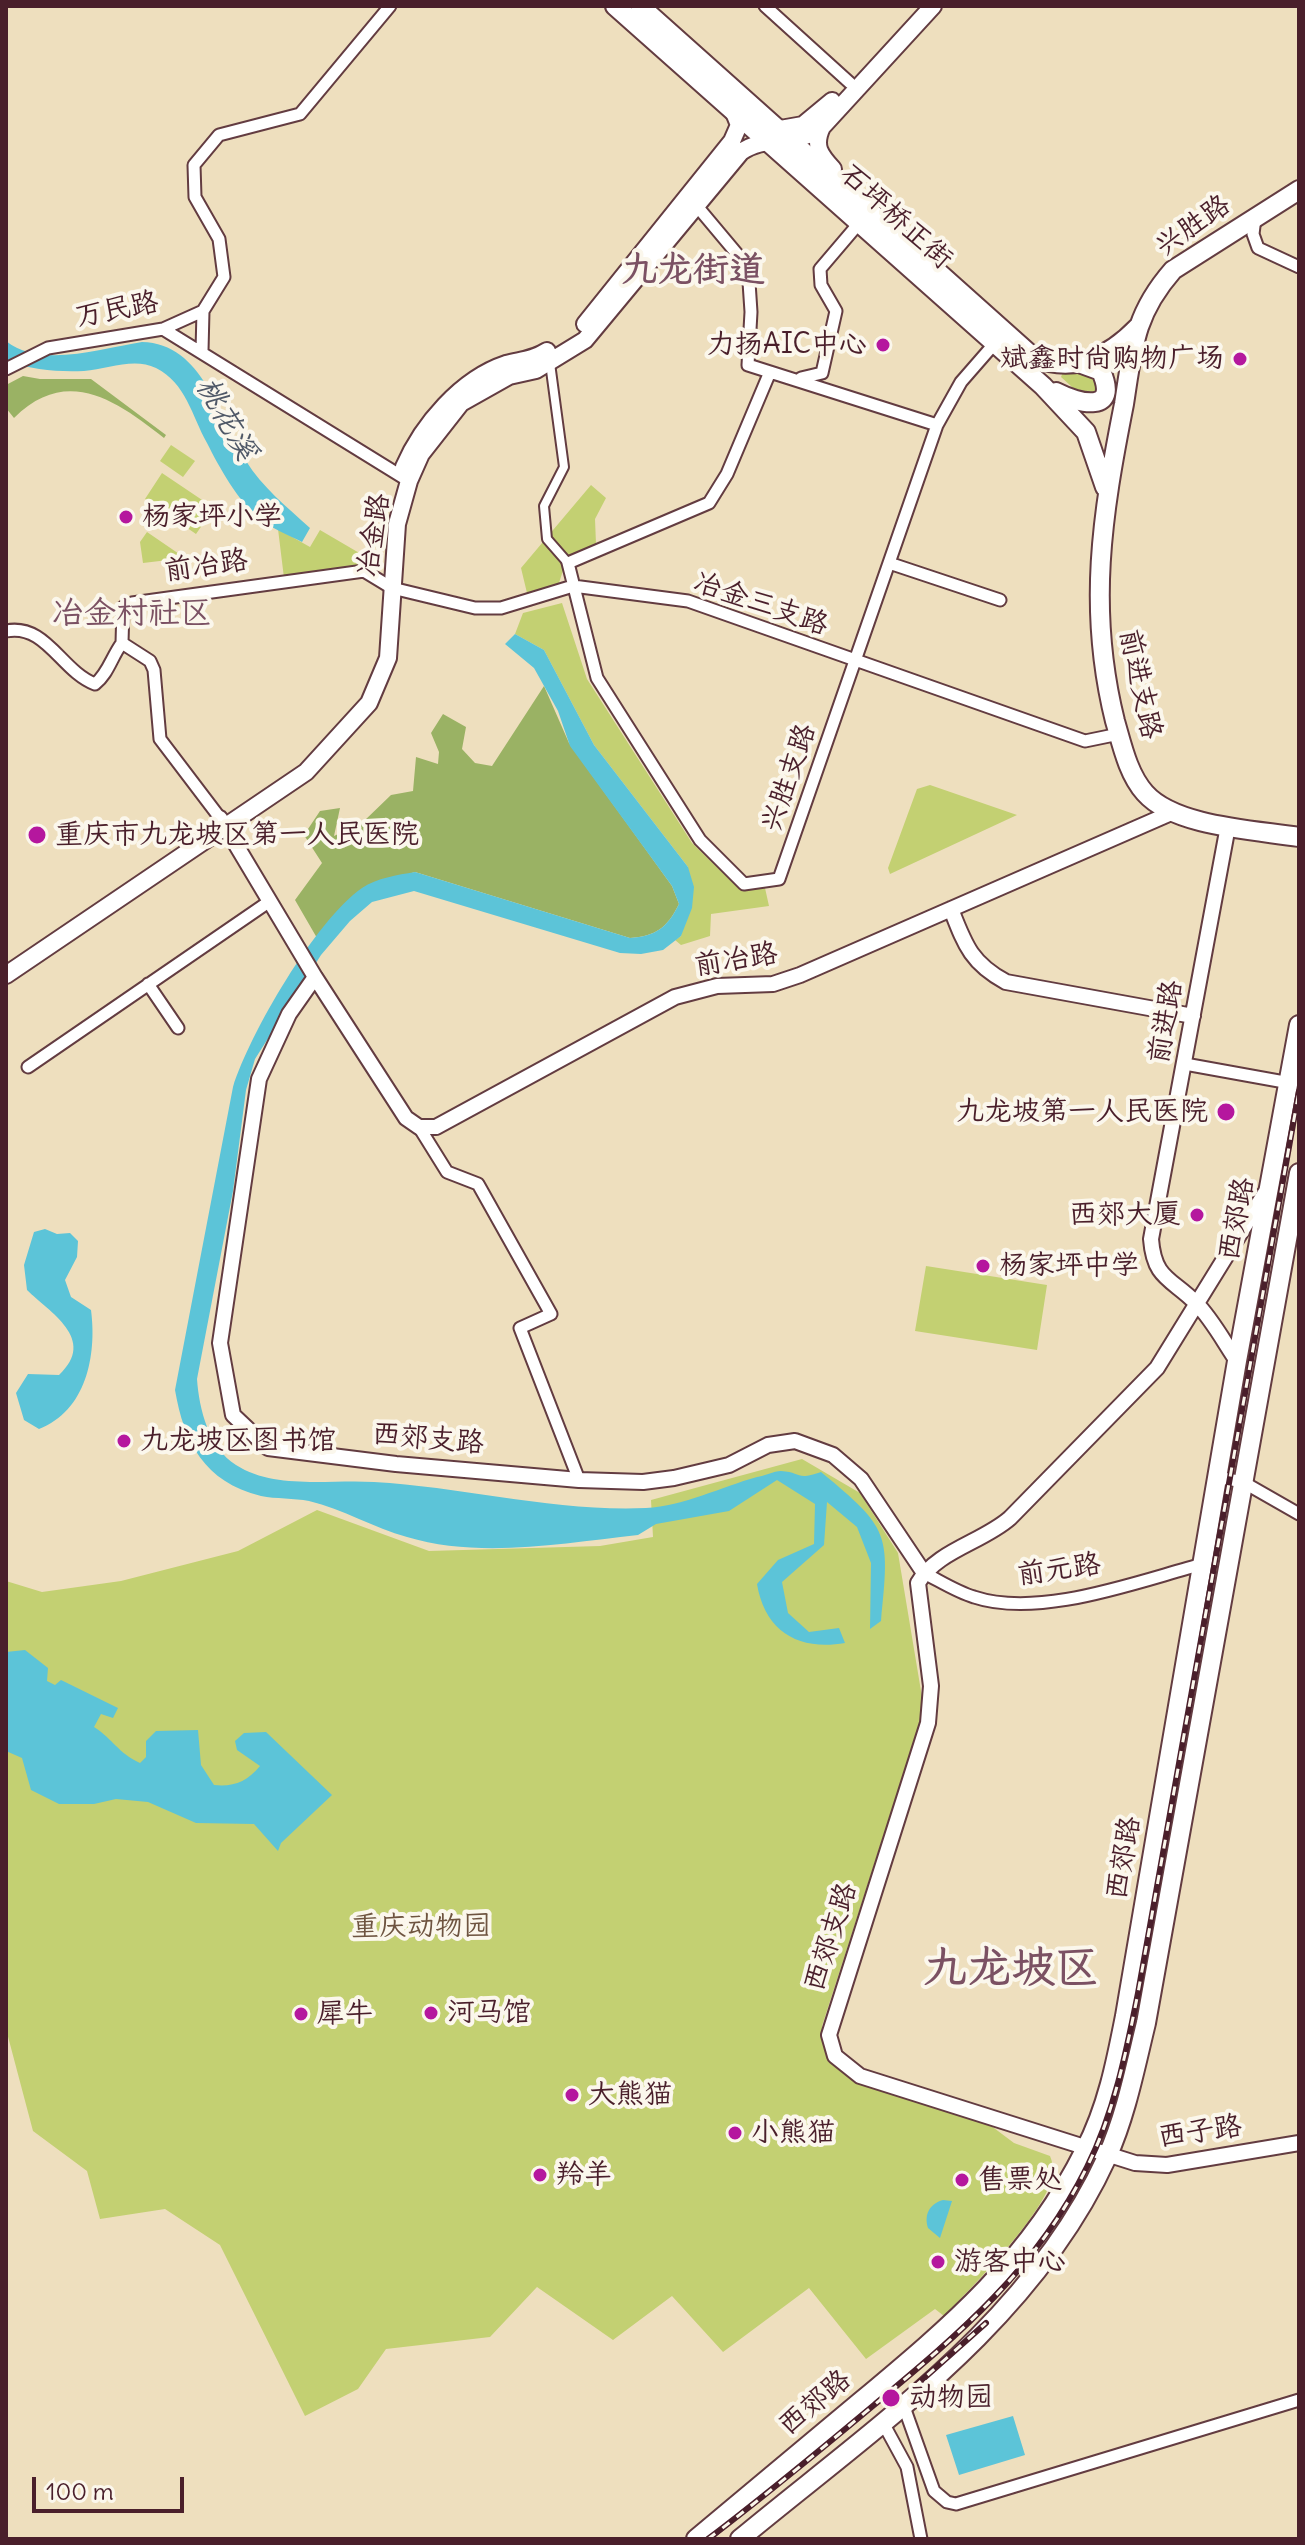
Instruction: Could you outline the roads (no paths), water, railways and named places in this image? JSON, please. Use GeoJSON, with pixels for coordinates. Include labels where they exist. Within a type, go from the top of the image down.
{"type":"FeatureCollection","features":[{"type":"Feature","properties":{"kind":"main road","name":"石坪桥正街"},"geometry":{"type":"LineString","coordinates":[[615,6],[732,108],[776,136],[853,196],[1025,351],[1041,360],[1074,363],[1102,357],[1139,326]]}},
{"type":"Feature","properties":{"kind":"main road","name":"石坪桥正街"},"geometry":{"type":"LineString","coordinates":[[640,6],[754,106],[804,172],[1043,386],[1086,432],[1099,462],[1106,494]]}},
{"type":"Feature","properties":{"kind":"main road"},"geometry":{"type":"LineString","coordinates":[[853,196],[818,152],[820,122],[850,83],[920,6]]}},
{"type":"Feature","properties":{"kind":"main road"},"geometry":{"type":"LineString","coordinates":[[732,108],[739,125],[736,147],[820,122],[933,6]]}},
{"type":"Feature","properties":{"kind":"main road","name":"冶金路"},"geometry":{"type":"LineString","coordinates":[[405,478],[461,403],[509,376],[536,370],[585,340],[696,205],[736,147]]}},
{"type":"Feature","properties":{"kind":"main road","name":"冶金路"},"geometry":{"type":"LineString","coordinates":[[6,963],[306,772],[369,703],[388,658],[387,585],[413,446],[453,396],[505,365],[534,360],[577,333],[736,147]]}},
{"type":"Feature","properties":{"kind":"main road","name":"兴胜路"},"geometry":{"type":"LineString","coordinates":[[1120,421],[1139,326],[1160,286],[1173,270],[1299,190]]}},
{"type":"Feature","properties":{"kind":"main road"},"geometry":{"type":"LineString","coordinates":[[1043,386],[1077,403],[1098,401],[1106,387],[1101,371],[1089,364],[1074,363]]}},
{"type":"Feature","properties":{"kind":"main road","name":"前进支路"},"geometry":{"type":"LineString","coordinates":[[1120,421],[1106,494],[1098,561],[1098,628],[1119,734],[1131,772],[1145,794],[1171,813],[1299,837]]}},
{"type":"Feature","properties":{"kind":"main road","name":"冶金路"},"geometry":{"type":"LineString","coordinates":[[6,975],[223,822]]}},
{"type":"Feature","properties":{"kind":"main road"},"geometry":{"type":"LineString","coordinates":[[1228,826],[1246,836],[1299,846]]}},
{"type":"Feature","properties":{"kind":"main road","name":"西郊路"},"geometry":{"type":"LineString","coordinates":[[696,2539],[953,2324],[1006,2271],[1043,2223],[1087,2148],[1116,2064],[1237,1361],[1299,1025]]}},
{"type":"Feature","properties":{"kind":"main road","name":"西郊路"},"geometry":{"type":"LineString","coordinates":[[740,2539],[975,2342],[1025,2287],[1068,2229],[1108,2155],[1128,2096],[1146,2023],[1243,1482],[1294,1227],[1299,1173]]}},
{"type":"Feature","properties":{"kind":"street","name":"万民路"},"geometry":{"type":"LineString","coordinates":[[6,369],[48,348],[163,329],[203,311],[224,277],[219,239],[195,197],[194,165],[219,135],[300,114],[390,6]]}},
{"type":"Feature","properties":{"kind":"street"},"geometry":{"type":"LineString","coordinates":[[765,6],[850,83]]}},
{"type":"Feature","properties":{"kind":"street"},"geometry":{"type":"LineString","coordinates":[[696,205],[748,267],[751,312],[748,365],[937,425]]}},
{"type":"Feature","properties":{"kind":"street"},"geometry":{"type":"LineString","coordinates":[[1255,217],[1253,234],[1258,248],[1299,267]]}},
{"type":"Feature","properties":{"kind":"street"},"geometry":{"type":"LineString","coordinates":[[789,378],[810,379],[823,370],[836,311],[819,280],[820,269],[860,222]]}},
{"type":"Feature","properties":{"kind":"street"},"geometry":{"type":"LineString","coordinates":[[202,351],[203,311]]}},
{"type":"Feature","properties":{"kind":"street"},"geometry":{"type":"LineString","coordinates":[[163,329],[405,478]]}},
{"type":"Feature","properties":{"kind":"street","name":"兴胜支路"},"geometry":{"type":"LineString","coordinates":[[573,586],[597,678],[700,840],[744,884],[779,879],[937,425],[961,382],[995,343]]}},
{"type":"Feature","properties":{"kind":"street"},"geometry":{"type":"LineString","coordinates":[[550,362],[564,467],[544,506],[547,539],[568,563],[573,586]]}},
{"type":"Feature","properties":{"kind":"street"},"geometry":{"type":"LineString","coordinates":[[568,563],[709,503],[727,474],[770,372]]}},
{"type":"Feature","properties":{"kind":"street"},"geometry":{"type":"LineString","coordinates":[[889,563],[1000,600]]}},
{"type":"Feature","properties":{"kind":"street","name":"前冶路"},"geometry":{"type":"LineString","coordinates":[[122,643],[120,614],[123,607],[132,603],[364,571],[387,585]]}},
{"type":"Feature","properties":{"kind":"street","name":"冶金三支路"},"geometry":{"type":"LineString","coordinates":[[387,585],[475,608],[501,608],[573,586],[688,601],[1085,741],[1119,734]]}},
{"type":"Feature","properties":{"kind":"street"},"geometry":{"type":"LineString","coordinates":[[6,631],[21,628],[32,631],[82,679],[95,684],[105,676],[110,659],[122,643],[150,661],[154,670],[160,739],[223,822],[315,977],[406,1118],[419,1127],[447,1172],[478,1184],[551,1314],[520,1328],[579,1480]]}},
{"type":"Feature","properties":{"kind":"street","name":"前冶路"},"geometry":{"type":"LineString","coordinates":[[419,1127],[436,1127],[675,997],[717,986],[773,984],[800,975],[1171,813]]}},
{"type":"Feature","properties":{"kind":"street","name":"前进路"},"geometry":{"type":"LineString","coordinates":[[1228,826],[1151,1239],[1153,1260],[1163,1277],[1197,1304],[1237,1361]]}},
{"type":"Feature","properties":{"kind":"street"},"geometry":{"type":"LineString","coordinates":[[28,1067],[270,901]]}},
{"type":"Feature","properties":{"kind":"street"},"geometry":{"type":"LineString","coordinates":[[951,909],[967,949],[982,969],[1006,982],[1193,1016]]}},
{"type":"Feature","properties":{"kind":"street","name":"西郊支路"},"geometry":{"type":"LineString","coordinates":[[315,977],[289,1014],[259,1079],[220,1343],[233,1415],[268,1448],[396,1464],[579,1480],[643,1482],[674,1478],[729,1465],[768,1445],[795,1441],[833,1455],[861,1479],[924,1573],[917,1593],[930,1666],[928,1723],[829,2026],[831,2046],[842,2065],[860,2076],[1108,2155]]}},
{"type":"Feature","properties":{"kind":"street"},"geometry":{"type":"LineString","coordinates":[[148,984],[178,1028]]}},
{"type":"Feature","properties":{"kind":"street"},"geometry":{"type":"LineString","coordinates":[[1185,1064],[1290,1083]]}},
{"type":"Feature","properties":{"kind":"street"},"geometry":{"type":"LineString","coordinates":[[924,1573],[1010,1518],[1157,1368],[1273,1179]]}},
{"type":"Feature","properties":{"kind":"street"},"geometry":{"type":"LineString","coordinates":[[1217,1477],[1243,1482],[1299,1514]]}},
{"type":"Feature","properties":{"kind":"street","name":"前元路"},"geometry":{"type":"LineString","coordinates":[[924,1573],[975,1598],[1024,1603],[1075,1597],[1203,1564]]}},
{"type":"Feature","properties":{"kind":"street","name":"西子路"},"geometry":{"type":"LineString","coordinates":[[1108,2155],[1135,2163],[1167,2165],[1299,2143]]}},
{"type":"Feature","properties":{"kind":"street"},"geometry":{"type":"LineString","coordinates":[[903,2404],[934,2491],[947,2502],[956,2504],[1299,2400]]}},
{"type":"Feature","properties":{"kind":"street"},"geometry":{"type":"LineString","coordinates":[[882,2421],[907,2467],[921,2539]]}},
{"type":"Feature","properties":{"kind":"water"},"geometry":{"type":"Polygon","coordinates":[[[6,341],[36,354],[91,352],[142,342],[163,346],[180,355],[207,386],[252,470],[310,528],[302,542],[264,522],[251,511],[217,462],[181,391],[166,374],[139,364],[84,371],[55,371],[26,366],[6,361],[6,341]]]}},
{"type":"Feature","properties":{"kind":"water"},"geometry":{"type":"Polygon","coordinates":[[[515,634],[544,650],[594,745],[688,867],[694,887],[692,908],[681,936],[663,950],[641,954],[620,953],[414,891],[372,902],[350,921],[321,955],[255,1059],[246,1090],[233,1191],[197,1379],[203,1415],[212,1438],[227,1458],[251,1473],[285,1481],[374,1482],[544,1503],[646,1508],[688,1500],[775,1472],[803,1476],[821,1472],[861,1507],[880,1535],[885,1569],[881,1621],[870,1629],[871,1563],[857,1527],[827,1502],[824,1545],[782,1582],[788,1613],[809,1632],[839,1628],[845,1643],[828,1645],[799,1641],[776,1626],[761,1601],[757,1584],[778,1560],[814,1544],[815,1504],[777,1480],[729,1511],[656,1524],[638,1535],[552,1545],[463,1547],[407,1537],[309,1501],[261,1496],[241,1490],[211,1470],[191,1443],[184,1427],[175,1390],[233,1087],[269,1009],[324,925],[362,888],[387,877],[415,872],[630,938],[660,929],[679,904],[672,886],[570,746],[558,711],[534,668],[505,644],[515,634]]]}},
{"type":"Feature","properties":{"kind":"water"},"geometry":{"type":"Polygon","coordinates":[[[45,1229],[57,1234],[70,1233],[78,1241],[77,1257],[65,1280],[71,1297],[91,1310],[92,1345],[90,1363],[78,1396],[55,1421],[39,1429],[24,1420],[16,1393],[28,1374],[59,1375],[70,1362],[74,1350],[66,1327],[27,1290],[24,1265],[34,1232],[45,1229]]]}},
{"type":"Feature","properties":{"kind":"water"},"geometry":{"type":"Polygon","coordinates":[[[25,1650],[48,1668],[47,1681],[55,1685],[61,1680],[118,1708],[113,1718],[101,1714],[94,1727],[140,1763],[146,1757],[146,1741],[156,1731],[198,1730],[201,1765],[214,1785],[233,1784],[245,1780],[260,1766],[237,1750],[235,1741],[244,1733],[266,1732],[332,1795],[281,1843],[278,1851],[254,1824],[196,1823],[148,1802],[116,1799],[94,1804],[59,1804],[31,1790],[22,1758],[6,1751],[6,1652],[25,1650]]]}},
{"type":"Feature","properties":{"kind":"water"},"geometry":{"type":"Polygon","coordinates":[[[943,2200],[952,2201],[940,2238],[928,2228],[927,2219],[931,2207],[943,2200]]]}},
{"type":"Feature","properties":{"kind":"water"},"geometry":{"type":"Polygon","coordinates":[[[1013,2416],[1025,2455],[959,2475],[946,2435],[1013,2416]]]}},
{"type":"Feature","properties":{"kind":"railway"},"geometry":{"type":"LineString","coordinates":[[708,2539],[905,2379],[993,2298],[1020,2269],[1067,2204],[1105,2125],[1138,1993],[1299,1091]]}},
{"type":"Feature","properties":{"kind":"railway"},"geometry":{"type":"LineString","coordinates":[[914,2387],[986,2323]]}},
{"type":"Feature","properties":{"kind":"place","name":"力扬AIC中心"},"geometry":{"type":"Point","coordinates":[883,345]}},
{"type":"Feature","properties":{"kind":"place","name":"斌鑫时尚购物广场"},"geometry":{"type":"Point","coordinates":[1240,359]}},
{"type":"Feature","properties":{"kind":"place","name":"杨家坪小学"},"geometry":{"type":"Point","coordinates":[126,517]}},
{"type":"Feature","properties":{"kind":"place","name":"重庆市九龙坡区第一人民医院"},"geometry":{"type":"Point","coordinates":[37,835]}},
{"type":"Feature","properties":{"kind":"place","name":"九龙坡第一人民医院"},"geometry":{"type":"Point","coordinates":[1226,1112]}},
{"type":"Feature","properties":{"kind":"place","name":"西郊大厦"},"geometry":{"type":"Point","coordinates":[1197,1215]}},
{"type":"Feature","properties":{"kind":"place","name":"杨家坪中学"},"geometry":{"type":"Point","coordinates":[983,1266]}},
{"type":"Feature","properties":{"kind":"place","name":"九龙坡区图书馆"},"geometry":{"type":"Point","coordinates":[124,1441]}},
{"type":"Feature","properties":{"kind":"place","name":"河马馆"},"geometry":{"type":"Point","coordinates":[431,2013]}},
{"type":"Feature","properties":{"kind":"place","name":"犀牛"},"geometry":{"type":"Point","coordinates":[301,2014]}},
{"type":"Feature","properties":{"kind":"place","name":"大熊猫"},"geometry":{"type":"Point","coordinates":[572,2095]}},
{"type":"Feature","properties":{"kind":"place","name":"小熊猫"},"geometry":{"type":"Point","coordinates":[735,2133]}},
{"type":"Feature","properties":{"kind":"place","name":"羚羊"},"geometry":{"type":"Point","coordinates":[540,2175]}},
{"type":"Feature","properties":{"kind":"place","name":"售票处"},"geometry":{"type":"Point","coordinates":[962,2180]}},
{"type":"Feature","properties":{"kind":"place","name":"游客中心"},"geometry":{"type":"Point","coordinates":[938,2262]}},
{"type":"Feature","properties":{"kind":"place","name":"动物园"},"geometry":{"type":"Point","coordinates":[891,2398]}},
{"type":"Feature","properties":{"kind":"district","name":"九龙街道"},"geometry":{"type":"Point","coordinates":[693,271]}},
{"type":"Feature","properties":{"kind":"district","name":"冶金村社区"},"geometry":{"type":"Point","coordinates":[132,614]}},
{"type":"Feature","properties":{"kind":"district","name":"九龙坡区"},"geometry":{"type":"Point","coordinates":[1011,1969]}},
{"type":"Feature","properties":{"kind":"water label","name":"桃花溪"},"geometry":{"type":"Point","coordinates":[226,419]}},
{"type":"Feature","properties":{"kind":"park label","name":"重庆动物园"},"geometry":{"type":"Point","coordinates":[421,1927]}}]}
